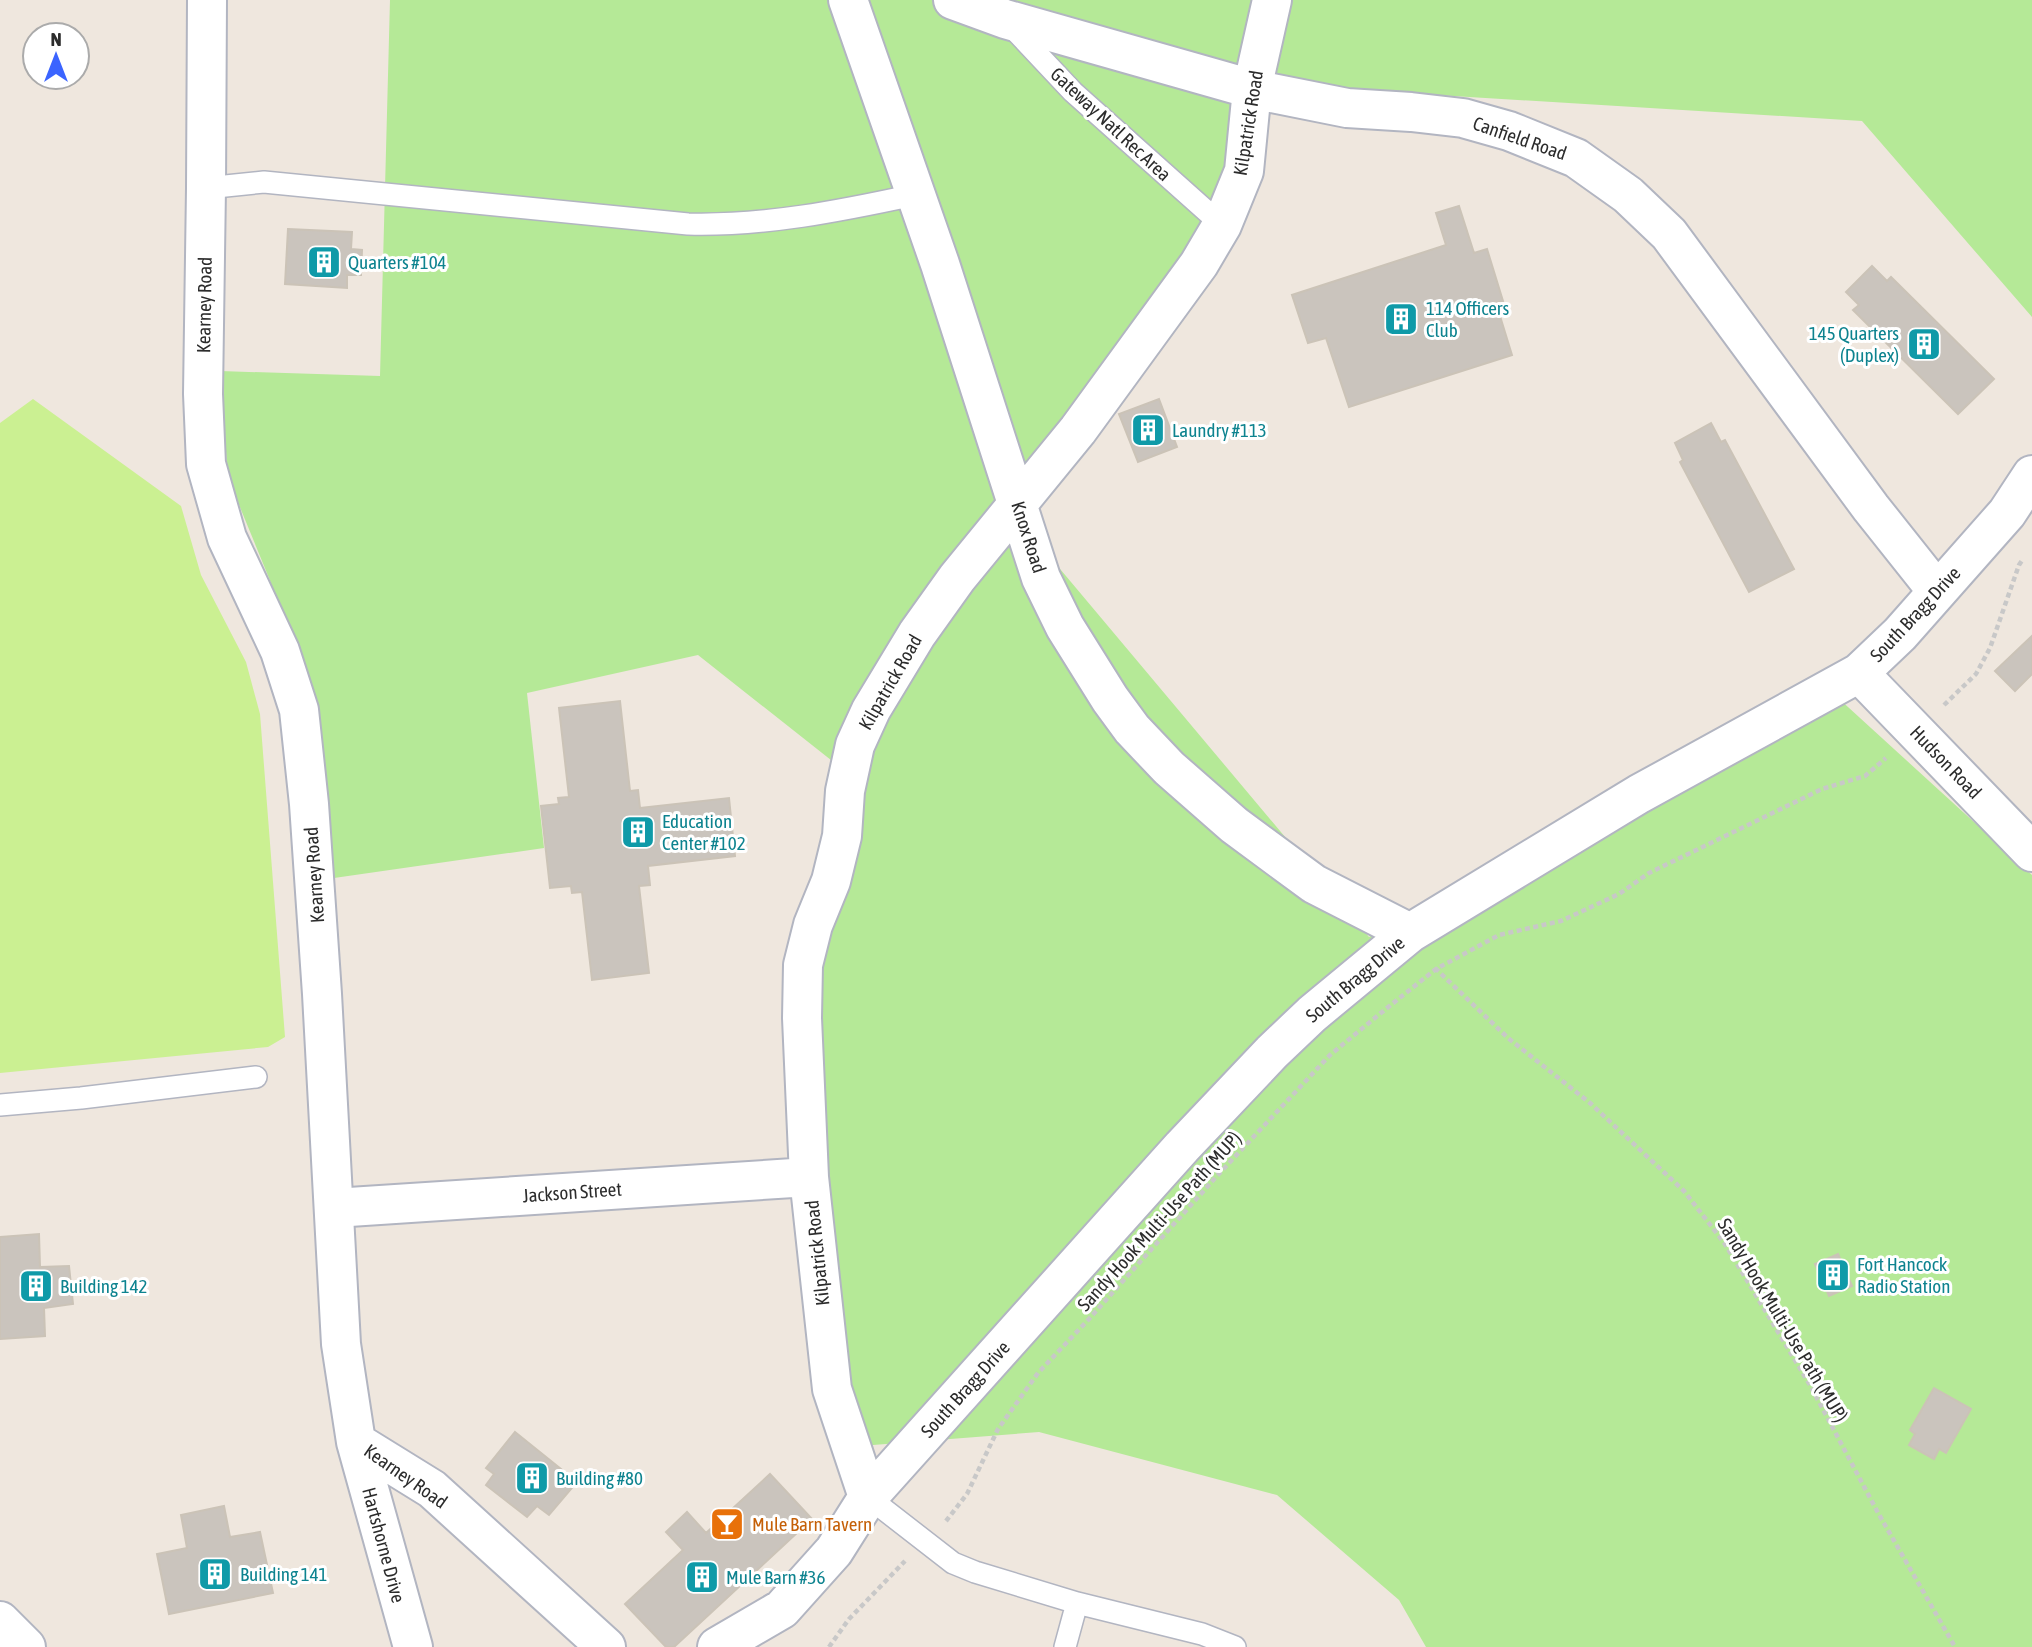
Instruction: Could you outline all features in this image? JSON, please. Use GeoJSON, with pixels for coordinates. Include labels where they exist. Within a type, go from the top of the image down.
{"type":"FeatureCollection","features":[{"type":"Feature","properties":{"kind":"street","name":"Kearney Road"},"geometry":{"type":"LineString","coordinates":[[207,0],[203,394],[206,464],[227,538],[280,651],[299,710],[309,804],[321,980],[341,1344],[356,1442],[432,1489],[606,1647]]}},
{"type":"Feature","properties":{"kind":"street","name":"Knox Road"},"geometry":{"type":"LineString","coordinates":[[848,0],[940,264],[1041,578],[1065,626],[1110,699],[1132,729],[1169,768],[1234,825],[1314,884],[1410,933]]}},
{"type":"Feature","properties":{"kind":"street","name":"Canfield Road"},"geometry":{"type":"LineString","coordinates":[[953,0],[1005,19],[1252,89],[1347,108],[1463,118],[1509,131],[1576,158],[1628,195],[1669,234],[1871,508],[1937,592]]}},
{"type":"Feature","properties":{"kind":"street","name":"Kilpatrick Road"},"geometry":{"type":"LineString","coordinates":[[868,1497],[832,1389],[809,1177],[802,1018],[803,965],[813,925],[831,881],[842,836],[845,792],[855,745],[871,710],[917,634],[957,579],[1078,430],[1199,264],[1222,225],[1244,171],[1252,89],[1272,0]]}},
{"type":"Feature","properties":{"kind":"street","name":"South Bragg Drive"},"geometry":{"type":"LineString","coordinates":[[717,1647],[782,1609],[834,1551],[868,1497],[1182,1147],[1263,1061],[1312,1014],[1410,933],[1639,794],[1860,673],[1900,634],[2007,513],[2032,475]]}},
{"type":"Feature","properties":{"kind":"street","name":"Hudson Road"},"geometry":{"type":"LineString","coordinates":[[1860,673],[2032,852]]}},
{"type":"Feature","properties":{"kind":"street","name":"Jackson Street"},"geometry":{"type":"LineString","coordinates":[[334,1208],[809,1177]]}},
{"type":"Feature","properties":{"kind":"street","name":"Hartshorne Drive"},"geometry":{"type":"LineString","coordinates":[[356,1442],[413,1647]]}},
{"type":"Feature","properties":{"kind":"street","name":"South Bragg Drive"},"geometry":{"type":"LineString","coordinates":[[768,1647],[782,1609]]}},
{"type":"Feature","properties":{"kind":"street"},"geometry":{"type":"LineString","coordinates":[[0,1621],[26,1647]]}},
{"type":"Feature","properties":{"kind":"lane","name":"Gateway Natl Rec Area"},"geometry":{"type":"LineString","coordinates":[[1005,19],[1073,92],[1222,225]]}},
{"type":"Feature","properties":{"kind":"lane"},"geometry":{"type":"LineString","coordinates":[[206,188],[264,183],[718,225],[836,212],[914,195]]}},
{"type":"Feature","properties":{"kind":"lane"},"geometry":{"type":"LineString","coordinates":[[0,1105],[256,1077]]}},
{"type":"Feature","properties":{"kind":"lane"},"geometry":{"type":"LineString","coordinates":[[868,1497],[953,1563],[998,1580],[1202,1634],[1235,1647]]}},
{"type":"Feature","properties":{"kind":"lane"},"geometry":{"type":"LineString","coordinates":[[1065,1647],[1077,1603]]}},
{"type":"Feature","properties":{"kind":"path","name":"Sandy Hook Multi-Use Path (MUP)"},"geometry":{"type":"LineString","coordinates":[[943,1524],[962,1502],[998,1429],[1038,1373],[1330,1055],[1436,969],[1499,935],[1561,921],[1619,894],[1649,873],[1812,794],[1865,776],[1917,732],[1976,674],[1990,648],[2019,565],[2025,556]]}},
{"type":"Feature","properties":{"kind":"path","name":"Sandy Hook Multi-Use Path (MUP)"},"geometry":{"type":"LineString","coordinates":[[1436,969],[1508,1038],[1590,1103],[1684,1191],[1725,1244],[1810,1385],[1877,1511],[1955,1647]]}},
{"type":"Feature","properties":{"kind":"path"},"geometry":{"type":"LineString","coordinates":[[829,1647],[849,1619],[906,1559]]}},
{"type":"Feature","properties":{"kind":"green space"},"geometry":{"type":"Polygon","coordinates":[[[390,0],[2032,0],[2032,317],[1862,121],[1259,84],[1229,227],[998,495],[1369,937],[1825,686],[2032,875],[2032,1647],[1426,1647],[1399,1600],[1277,1495],[1039,1432],[860,1446],[800,1013],[855,779],[698,655],[527,693],[544,848],[334,878],[316,706],[269,578],[228,478],[220,371],[380,376],[390,0]]]}},
{"type":"Feature","properties":{"kind":"green space"},"geometry":{"type":"Polygon","coordinates":[[[33,399],[181,506],[201,575],[246,662],[260,714],[285,1037],[268,1047],[0,1073],[0,423],[33,399]]]}},
{"type":"Feature","properties":{"kind":"building","name":"114 Officers Club"},"geometry":{"type":"Polygon","coordinates":[[[1459,206],[1474,253],[1487,249],[1503,301],[1496,303],[1512,355],[1349,407],[1326,338],[1308,343],[1292,295],[1446,245],[1436,213],[1459,206]]]}},
{"type":"Feature","properties":{"kind":"building","name":"Quarters #104"},"geometry":{"type":"Polygon","coordinates":[[[288,229],[352,232],[351,249],[362,250],[361,275],[347,275],[347,288],[285,284],[288,229]]]}},
{"type":"Feature","properties":{"kind":"building","name":"145 Quarters (Duplex)"},"geometry":{"type":"Polygon","coordinates":[[[1872,266],[1887,281],[1891,277],[1994,379],[1958,414],[1853,310],[1859,305],[1846,292],[1872,266]]]}},
{"type":"Feature","properties":{"kind":"building","name":"Laundry #113"},"geometry":{"type":"Polygon","coordinates":[[[1159,399],[1177,447],[1138,462],[1119,414],[1159,399]]]}},
{"type":"Feature","properties":{"kind":"building"},"geometry":{"type":"Polygon","coordinates":[[[1711,423],[1721,442],[1725,440],[1794,569],[1749,592],[1680,462],[1683,460],[1675,443],[1711,423]]]}},
{"type":"Feature","properties":{"kind":"building"},"geometry":{"type":"Polygon","coordinates":[[[2032,636],[2032,674],[2015,691],[1995,671],[2032,636]]]}},
{"type":"Feature","properties":{"kind":"building","name":"Education Center #102"},"geometry":{"type":"Polygon","coordinates":[[[620,701],[630,791],[638,790],[640,808],[729,798],[735,856],[648,866],[650,885],[639,886],[649,973],[592,980],[582,892],[572,893],[571,886],[550,888],[541,806],[559,804],[558,798],[569,797],[559,708],[620,701]]]}},
{"type":"Feature","properties":{"kind":"building","name":"Building 142"},"geometry":{"type":"Polygon","coordinates":[[[39,1234],[40,1267],[69,1266],[73,1304],[44,1308],[45,1336],[0,1339],[0,1237],[39,1234]]]}},
{"type":"Feature","properties":{"kind":"building","name":"Fort Hancock Radio Station"},"geometry":{"type":"Polygon","coordinates":[[[1838,1254],[1852,1286],[1829,1296],[1815,1264],[1838,1254]]]}},
{"type":"Feature","properties":{"kind":"building"},"geometry":{"type":"Polygon","coordinates":[[[1934,1388],[1971,1409],[1946,1453],[1939,1449],[1934,1459],[1909,1445],[1915,1434],[1910,1430],[1934,1388]]]}},
{"type":"Feature","properties":{"kind":"building","name":"Building #80"},"geometry":{"type":"Polygon","coordinates":[[[515,1432],[577,1482],[549,1515],[537,1506],[527,1517],[486,1485],[494,1474],[486,1468],[515,1432]]]}},
{"type":"Feature","properties":{"kind":"building","name":"Mule Barn #36"},"geometry":{"type":"Polygon","coordinates":[[[770,1474],[812,1519],[674,1647],[666,1647],[625,1604],[683,1550],[666,1532],[687,1512],[706,1533],[770,1474]]]}},
{"type":"Feature","properties":{"kind":"building","name":"Building 141"},"geometry":{"type":"Polygon","coordinates":[[[224,1506],[230,1537],[260,1532],[273,1593],[169,1614],[157,1554],[187,1548],[181,1515],[224,1506]]]}},
{"type":"Feature","properties":{"kind":"place","name":"Quarters #104"},"geometry":{"type":"Point","coordinates":[324,262]}},
{"type":"Feature","properties":{"kind":"place","name":"114 Officers Club"},"geometry":{"type":"Point","coordinates":[1401,319]}},
{"type":"Feature","properties":{"kind":"place","name":"145 Quarters (Duplex)"},"geometry":{"type":"Point","coordinates":[1924,344]}},
{"type":"Feature","properties":{"kind":"place","name":"Laundry #113"},"geometry":{"type":"Point","coordinates":[1148,430]}},
{"type":"Feature","properties":{"kind":"place","name":"Education Center #102"},"geometry":{"type":"Point","coordinates":[638,832]}},
{"type":"Feature","properties":{"kind":"place","name":"Fort Hancock Radio Station"},"geometry":{"type":"Point","coordinates":[1833,1275]}},
{"type":"Feature","properties":{"kind":"place","name":"Building 142"},"geometry":{"type":"Point","coordinates":[36,1286]}},
{"type":"Feature","properties":{"kind":"place","name":"Building #80"},"geometry":{"type":"Point","coordinates":[532,1478]}},
{"type":"Feature","properties":{"kind":"place","name":"Mule Barn Tavern"},"geometry":{"type":"Point","coordinates":[727,1524]}},
{"type":"Feature","properties":{"kind":"place","name":"Building 141"},"geometry":{"type":"Point","coordinates":[215,1574]}},
{"type":"Feature","properties":{"kind":"place","name":"Mule Barn #36"},"geometry":{"type":"Point","coordinates":[702,1577]}}]}
